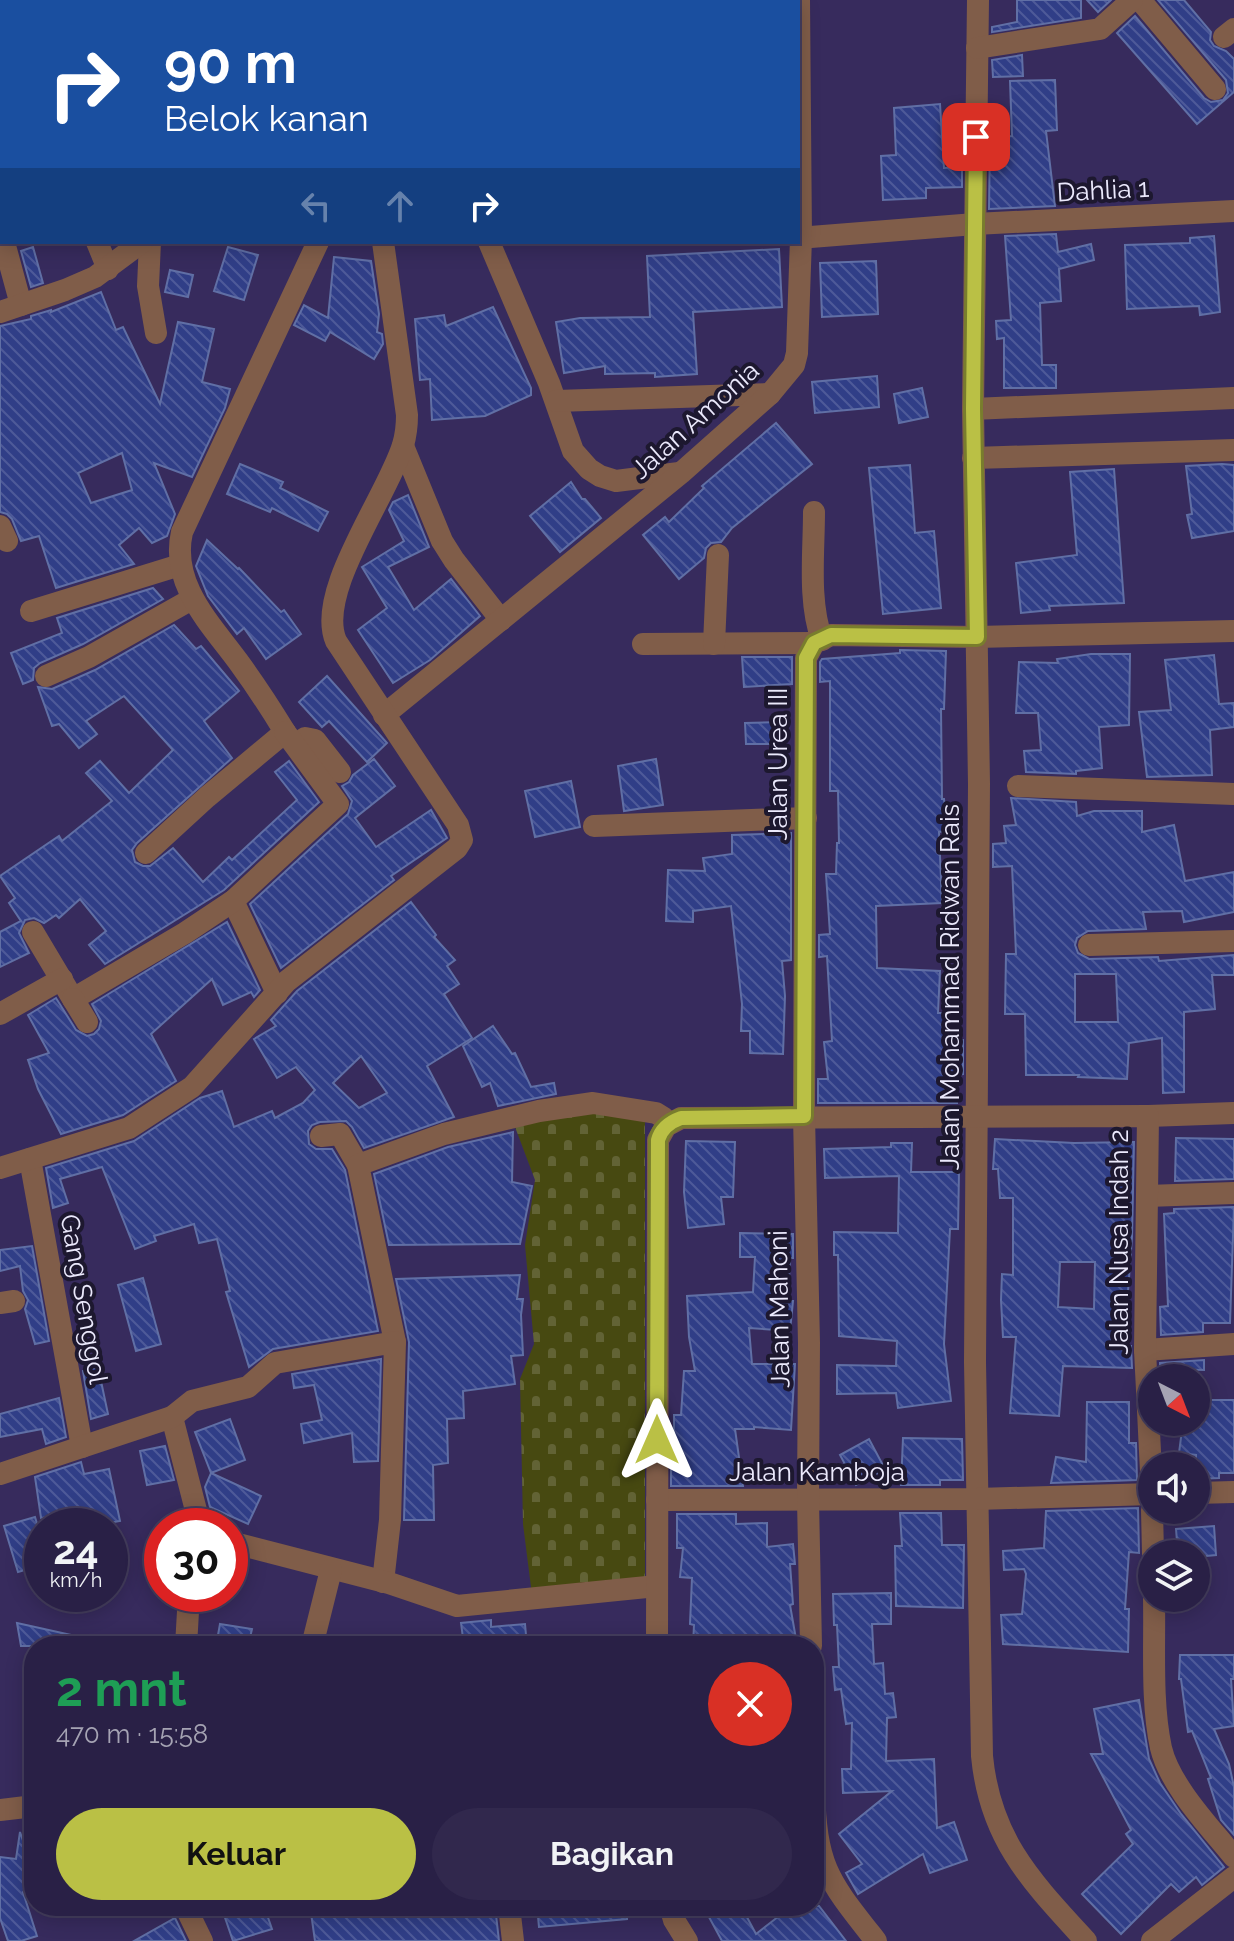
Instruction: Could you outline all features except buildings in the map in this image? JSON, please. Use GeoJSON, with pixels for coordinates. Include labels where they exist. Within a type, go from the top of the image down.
{"type":"FeatureCollection","features":[{"type":"Feature","properties":{"kind":"street","name":"Jalan Mohammad Ridwan Rais"},"geometry":{"type":"LineString","coordinates":[[978,0],[973,458],[979,784],[977,1499],[982,1756],[992,1812],[1001,1833],[1030,1878],[1086,1941]]}},
{"type":"Feature","properties":{"kind":"street"},"geometry":{"type":"LineString","coordinates":[[977,48],[1100,29],[1132,0]]}},
{"type":"Feature","properties":{"kind":"street"},"geometry":{"type":"LineString","coordinates":[[1140,0],[1215,89]]}},
{"type":"Feature","properties":{"kind":"street","name":"Dahlia 1"},"geometry":{"type":"LineString","coordinates":[[800,238],[975,224],[1234,211]]}},
{"type":"Feature","properties":{"kind":"street"},"geometry":{"type":"LineString","coordinates":[[4,244],[11,308],[65,290],[108,269],[139,244]]}},
{"type":"Feature","properties":{"kind":"street"},"geometry":{"type":"LineString","coordinates":[[98,244],[108,269]]}},
{"type":"Feature","properties":{"kind":"street"},"geometry":{"type":"LineString","coordinates":[[150,244],[148,286],[156,333]]}},
{"type":"Feature","properties":{"kind":"street"},"geometry":{"type":"LineString","coordinates":[[73,999],[233,901],[338,804],[192,599],[178,549],[182,532],[317,244]]}},
{"type":"Feature","properties":{"kind":"street"},"geometry":{"type":"LineString","coordinates":[[0,1168],[129,1128],[192,1087],[287,981],[457,848],[462,840],[458,825],[336,641],[330,620],[339,588],[403,446],[407,415],[383,244]]}},
{"type":"Feature","properties":{"kind":"street"},"geometry":{"type":"LineString","coordinates":[[490,244],[556,401],[573,451],[589,469],[616,481],[681,473]]}},
{"type":"Feature","properties":{"kind":"street","name":"Jalan Amonia"},"geometry":{"type":"LineString","coordinates":[[384,715],[681,473],[770,394],[794,365],[797,353],[800,244]]}},
{"type":"Feature","properties":{"kind":"street"},"geometry":{"type":"LineString","coordinates":[[556,401],[770,394]]}},
{"type":"Feature","properties":{"kind":"street"},"geometry":{"type":"LineString","coordinates":[[973,409],[1234,398]]}},
{"type":"Feature","properties":{"kind":"street"},"geometry":{"type":"LineString","coordinates":[[403,446],[442,541],[501,620]]}},
{"type":"Feature","properties":{"kind":"street"},"geometry":{"type":"LineString","coordinates":[[973,458],[1234,450]]}},
{"type":"Feature","properties":{"kind":"street"},"geometry":{"type":"LineString","coordinates":[[814,512],[818,642]]}},
{"type":"Feature","properties":{"kind":"street"},"geometry":{"type":"LineString","coordinates":[[714,644],[718,555]]}},
{"type":"Feature","properties":{"kind":"street"},"geometry":{"type":"LineString","coordinates":[[31,611],[180,565]]}},
{"type":"Feature","properties":{"kind":"street"},"geometry":{"type":"LineString","coordinates":[[46,676],[101,651],[192,599]]}},
{"type":"Feature","properties":{"kind":"street"},"geometry":{"type":"LineString","coordinates":[[643,644],[818,642],[831,635],[977,637],[1234,631]]}},
{"type":"Feature","properties":{"kind":"street","name":"Jalan Urea III"},"geometry":{"type":"LineString","coordinates":[[804,1116],[806,658],[818,642]]}},
{"type":"Feature","properties":{"kind":"street"},"geometry":{"type":"LineString","coordinates":[[146,853],[207,797],[290,739],[315,740],[340,772]]}},
{"type":"Feature","properties":{"kind":"street"},"geometry":{"type":"LineString","coordinates":[[1018,786],[1234,794]]}},
{"type":"Feature","properties":{"kind":"street"},"geometry":{"type":"LineString","coordinates":[[594,826],[806,818]]}},
{"type":"Feature","properties":{"kind":"street"},"geometry":{"type":"LineString","coordinates":[[233,901],[277,993]]}},
{"type":"Feature","properties":{"kind":"street"},"geometry":{"type":"LineString","coordinates":[[33,932],[87,1022]]}},
{"type":"Feature","properties":{"kind":"street"},"geometry":{"type":"LineString","coordinates":[[1089,945],[1234,941]]}},
{"type":"Feature","properties":{"kind":"street"},"geometry":{"type":"LineString","coordinates":[[0,1014],[62,979]]}},
{"type":"Feature","properties":{"kind":"street"},"geometry":{"type":"LineString","coordinates":[[358,1165],[444,1134],[539,1111],[593,1103],[656,1113],[664,1118],[666,1126],[658,1140],[657,1636]]}},
{"type":"Feature","properties":{"kind":"street"},"geometry":{"type":"LineString","coordinates":[[1148,1116],[1234,1113]]}},
{"type":"Feature","properties":{"kind":"street","name":"Jalan Mahoni"},"geometry":{"type":"LineString","coordinates":[[804,1116],[811,1636]]}},
{"type":"Feature","properties":{"kind":"street","name":"Jalan Nusa Indah 2"},"geometry":{"type":"LineString","coordinates":[[666,1126],[681,1118],[1148,1116],[1145,1350],[1150,1452]]}},
{"type":"Feature","properties":{"kind":"street"},"geometry":{"type":"LineString","coordinates":[[321,1136],[340,1134],[358,1165],[395,1342],[390,1520],[383,1582]]}},
{"type":"Feature","properties":{"kind":"street","name":"Gang Senggol"},"geometry":{"type":"LineString","coordinates":[[30,1159],[82,1447]]}},
{"type":"Feature","properties":{"kind":"street"},"geometry":{"type":"LineString","coordinates":[[1147,1196],[1234,1193]]}},
{"type":"Feature","properties":{"kind":"street"},"geometry":{"type":"LineString","coordinates":[[0,1474],[172,1417],[192,1401],[248,1387],[275,1363],[395,1342]]}},
{"type":"Feature","properties":{"kind":"street"},"geometry":{"type":"LineString","coordinates":[[1145,1350],[1234,1344]]}},
{"type":"Feature","properties":{"kind":"street"},"geometry":{"type":"LineString","coordinates":[[172,1417],[195,1508]]}},
{"type":"Feature","properties":{"kind":"street"},"geometry":{"type":"LineString","coordinates":[[1210,1493],[1234,1492]]}},
{"type":"Feature","properties":{"kind":"street","name":"Jalan Kamboja"},"geometry":{"type":"LineString","coordinates":[[657,1500],[977,1499],[1138,1493]]}},
{"type":"Feature","properties":{"kind":"street"},"geometry":{"type":"LineString","coordinates":[[248,1547],[383,1582],[457,1606],[657,1586]]}},
{"type":"Feature","properties":{"kind":"street"},"geometry":{"type":"LineString","coordinates":[[314,1636],[331,1570]]}},
{"type":"Feature","properties":{"kind":"street"},"geometry":{"type":"LineString","coordinates":[[187,1636],[188,1612]]}},
{"type":"Feature","properties":{"kind":"street"},"geometry":{"type":"LineString","coordinates":[[1154,1612],[1161,1748],[1175,1778],[1197,1812],[1234,1857]]}},
{"type":"Feature","properties":{"kind":"street"},"geometry":{"type":"LineString","coordinates":[[0,1810],[24,1807]]}},
{"type":"Feature","properties":{"kind":"street"},"geometry":{"type":"LineString","coordinates":[[824,1864],[835,1888],[876,1941]]}},
{"type":"Feature","properties":{"kind":"street"},"geometry":{"type":"LineString","coordinates":[[1152,1941],[1234,1877]]}},
{"type":"Feature","properties":{"kind":"street"},"geometry":{"type":"LineString","coordinates":[[190,1916],[202,1941]]}},
{"type":"Feature","properties":{"kind":"street"},"geometry":{"type":"LineString","coordinates":[[510,1916],[513,1941]]}},
{"type":"Feature","properties":{"kind":"street"},"geometry":{"type":"LineString","coordinates":[[673,1916],[687,1941]]}},
{"type":"Feature","properties":{"kind":"green space"},"geometry":{"type":"Polygon","coordinates":[[[575,1105],[645,1120],[645,1588],[532,1595],[523,1524],[520,1379],[534,1344],[525,1245],[535,1180],[512,1119],[575,1105]]]}},
{"type":"Feature","properties":{"kind":"route"},"geometry":{"type":"LineString","coordinates":[[657,1440],[660,1133],[674,1120],[681,1118],[804,1116],[806,658],[814,643],[831,635],[977,637],[973,409],[976,137]]}}]}
